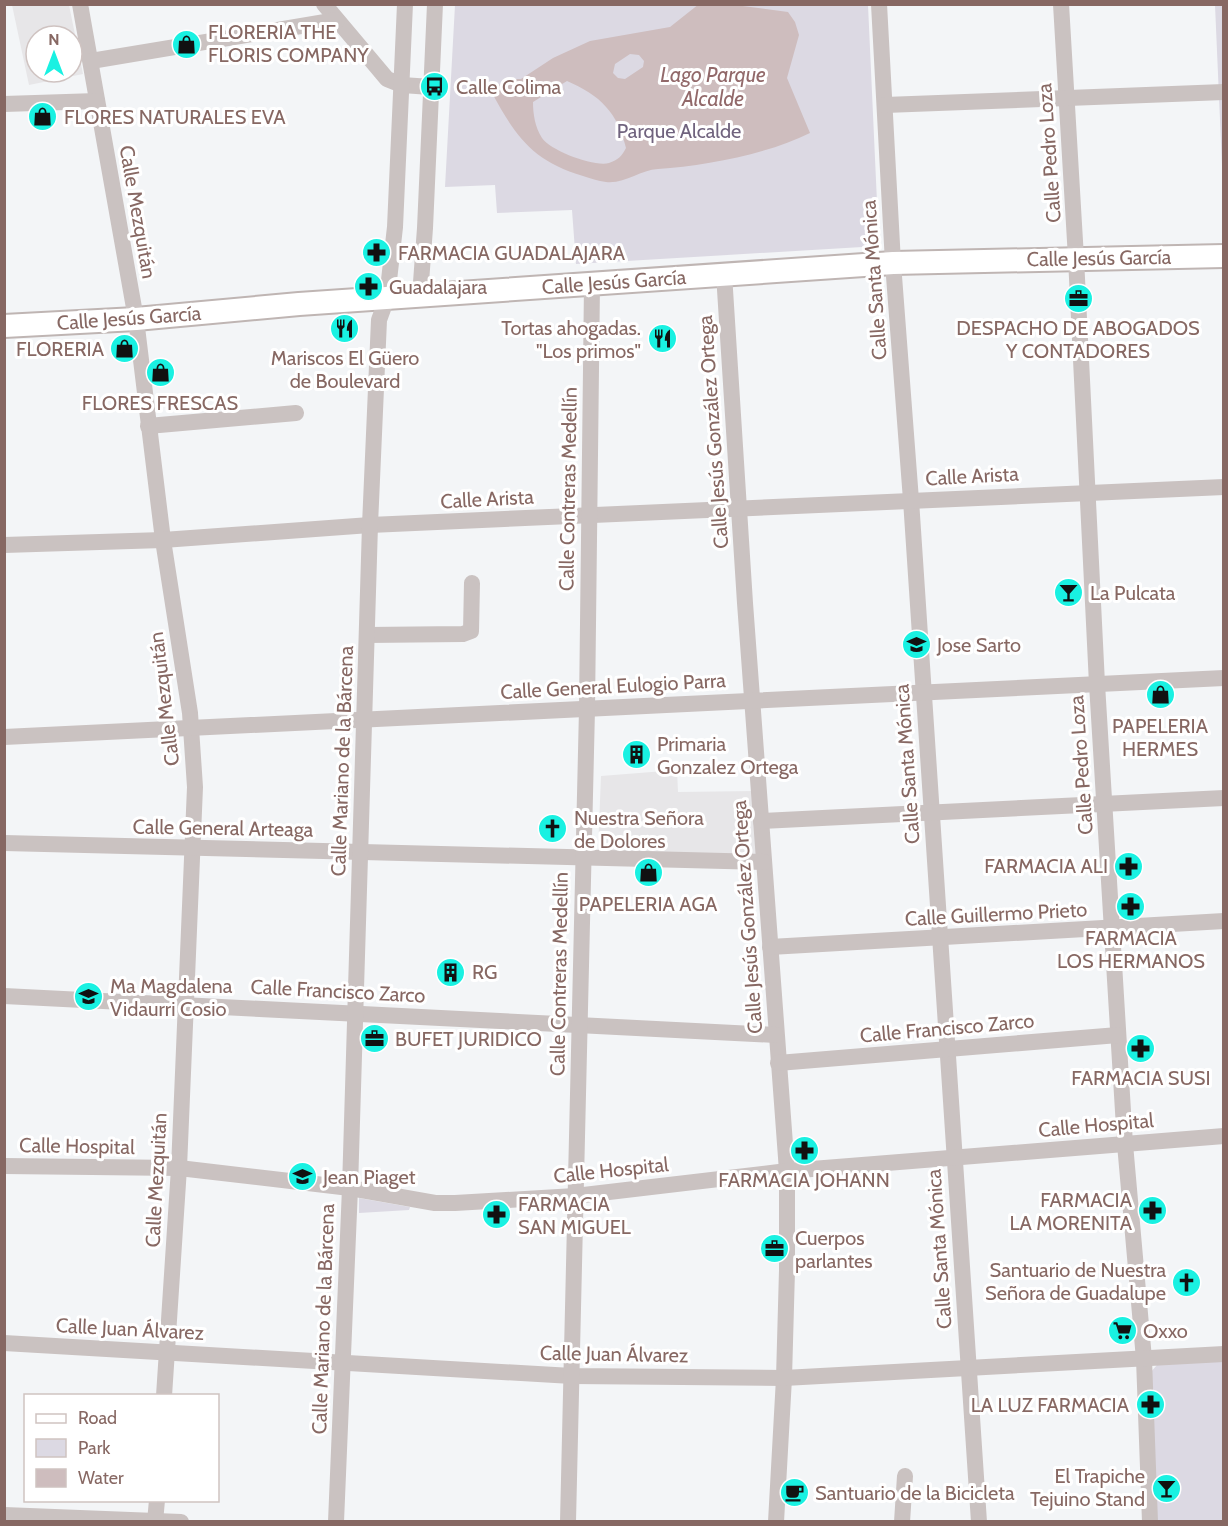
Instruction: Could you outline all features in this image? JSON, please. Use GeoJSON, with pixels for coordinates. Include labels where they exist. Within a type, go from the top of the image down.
{"type":"FeatureCollection","features":[{"type":"Feature","properties":{"kind":"street","name":"Calle Mezquitán"},"geometry":{"type":"LineString","coordinates":[[80,4],[136,319],[163,540],[191,728],[195,787],[179,1168],[164,1394]]}},
{"type":"Feature","properties":{"kind":"street"},"geometry":{"type":"LineString","coordinates":[[324,4],[387,79],[402,85],[431,87]]}},
{"type":"Feature","properties":{"kind":"street","name":"Calle Mariano de la Bárcena"},"geometry":{"type":"LineString","coordinates":[[336,1521],[350,1188],[370,525],[379,320],[387,298],[395,227],[405,4]]}},
{"type":"Feature","properties":{"kind":"street"},"geometry":{"type":"LineString","coordinates":[[420,296],[435,4]]}},
{"type":"Feature","properties":{"kind":"street","name":"Calle Santa Mónica"},"geometry":{"type":"LineString","coordinates":[[879,4],[892,262],[911,500],[979,1521]]}},
{"type":"Feature","properties":{"kind":"street","name":"Calle Pedro Loza"},"geometry":{"type":"LineString","coordinates":[[1061,4],[1077,258],[1104,804],[1125,1144],[1144,1359],[1150,1521]]}},
{"type":"Feature","properties":{"kind":"street"},"geometry":{"type":"LineString","coordinates":[[91,61],[337,20]]}},
{"type":"Feature","properties":{"kind":"street"},"geometry":{"type":"LineString","coordinates":[[885,105],[1224,92]]}},
{"type":"Feature","properties":{"kind":"street"},"geometry":{"type":"LineString","coordinates":[[4,104],[97,101]]}},
{"type":"Feature","properties":{"kind":"street","name":"Calle Jesús García"},"geometry":{"type":"LineString","coordinates":[[4,326],[136,319],[387,298],[892,262],[1224,256]]}},
{"type":"Feature","properties":{"kind":"street","name":"Calle Jesús González Ortega"},"geometry":{"type":"LineString","coordinates":[[724,274],[787,1171],[784,1377],[776,1521]]}},
{"type":"Feature","properties":{"kind":"street","name":"Calle Contreras Medellín"},"geometry":{"type":"LineString","coordinates":[[568,1521],[587,709],[592,284]]}},
{"type":"Feature","properties":{"kind":"street"},"geometry":{"type":"LineString","coordinates":[[148,426],[296,413]]}},
{"type":"Feature","properties":{"kind":"street","name":"Calle Arista"},"geometry":{"type":"LineString","coordinates":[[4,545],[163,540],[370,525],[1224,487]]}},
{"type":"Feature","properties":{"kind":"street"},"geometry":{"type":"LineString","coordinates":[[367,635],[464,634],[471,631],[471,583]]}},
{"type":"Feature","properties":{"kind":"street","name":"Calle General Eulogio Parra"},"geometry":{"type":"LineString","coordinates":[[4,737],[1224,678]]}},
{"type":"Feature","properties":{"kind":"street"},"geometry":{"type":"LineString","coordinates":[[761,821],[1224,798]]}},
{"type":"Feature","properties":{"kind":"street","name":"Calle General Arteaga"},"geometry":{"type":"LineString","coordinates":[[4,843],[764,862]]}},
{"type":"Feature","properties":{"kind":"street","name":"Calle Guillermo Prieto"},"geometry":{"type":"LineString","coordinates":[[770,947],[1224,921]]}},
{"type":"Feature","properties":{"kind":"street","name":"Calle Francisco Zarco"},"geometry":{"type":"LineString","coordinates":[[4,996],[776,1035]]}},
{"type":"Feature","properties":{"kind":"street","name":"Calle Francisco Zarco"},"geometry":{"type":"LineString","coordinates":[[778,1063],[1118,1035]]}},
{"type":"Feature","properties":{"kind":"street","name":"Calle Hospital"},"geometry":{"type":"LineString","coordinates":[[4,1166],[179,1168],[350,1188],[435,1203],[575,1196],[787,1171],[1224,1136]]}},
{"type":"Feature","properties":{"kind":"street","name":"Calle Juan Álvarez"},"geometry":{"type":"LineString","coordinates":[[4,1343],[572,1376],[784,1377],[1224,1354]]}},
{"type":"Feature","properties":{"kind":"street"},"geometry":{"type":"LineString","coordinates":[[902,1521],[905,1476]]}},
{"type":"Feature","properties":{"kind":"street"},"geometry":{"type":"LineString","coordinates":[[155,1521],[157,1502]]}},
{"type":"Feature","properties":{"kind":"street"},"geometry":{"type":"LineString","coordinates":[[4,1515],[181,1521]]}},
{"type":"Feature","properties":{"kind":"shaded area"},"geometry":{"type":"Polygon","coordinates":[[[12,5],[69,5],[73,24],[24,24],[24,61],[12,5]]]}},
{"type":"Feature","properties":{"kind":"shaded area"},"geometry":{"type":"Polygon","coordinates":[[[677,770],[678,792],[755,791],[759,855],[598,851],[601,776],[677,770]]]}},
{"type":"Feature","properties":{"kind":"green space","name":"Parque Alcalde"},"geometry":{"type":"Polygon","coordinates":[[[455,5],[868,5],[879,246],[576,264],[572,210],[497,213],[495,185],[445,187],[455,5]]]}},
{"type":"Feature","properties":{"kind":"green space"},"geometry":{"type":"Polygon","coordinates":[[[1215,5],[1224,5],[1223,189],[1215,5]]]}},
{"type":"Feature","properties":{"kind":"green space"},"geometry":{"type":"Polygon","coordinates":[[[359,1198],[410,1207],[409,1210],[359,1213],[359,1198]]]}},
{"type":"Feature","properties":{"kind":"green space"},"geometry":{"type":"Polygon","coordinates":[[[1223,1361],[1223,1521],[1156,1521],[1150,1373],[1157,1365],[1223,1361]]]}},
{"type":"Feature","properties":{"kind":"water","name":"Lago Parque Alcalde"},"geometry":{"type":"Polygon","coordinates":[[[699,4],[735,5],[788,12],[795,22],[799,35],[787,78],[810,133],[775,147],[736,158],[651,170],[620,181],[606,182],[566,170],[539,155],[518,135],[492,93],[505,79],[521,79],[553,58],[590,41],[670,27],[699,4]],[[630,54],[615,64],[613,73],[618,78],[625,79],[643,67],[644,61],[639,55],[630,54]],[[567,81],[533,102],[535,120],[542,138],[563,153],[593,163],[609,163],[617,159],[626,148],[613,115],[589,92],[567,81]]]}},
{"type":"Feature","properties":{"kind":"place","name":"FLORERIA THE FLORIS COMPANY"},"geometry":{"type":"Point","coordinates":[187,44]}},
{"type":"Feature","properties":{"kind":"place","name":"Calle Colima"},"geometry":{"type":"Point","coordinates":[435,87]}},
{"type":"Feature","properties":{"kind":"place","name":"FLORES NATURALES EVA"},"geometry":{"type":"Point","coordinates":[43,117]}},
{"type":"Feature","properties":{"kind":"place","name":"FARMACIA GUADALAJARA"},"geometry":{"type":"Point","coordinates":[377,253]}},
{"type":"Feature","properties":{"kind":"place","name":"Guadalajara"},"geometry":{"type":"Point","coordinates":[368,287]}},
{"type":"Feature","properties":{"kind":"place","name":"DESPACHO DE ABOGADOS Y CONTADORES"},"geometry":{"type":"Point","coordinates":[1078,298]}},
{"type":"Feature","properties":{"kind":"place","name":"Mariscos El Güero de Boulevard"},"geometry":{"type":"Point","coordinates":[345,328]}},
{"type":"Feature","properties":{"kind":"place","name":"Tortas ahogadas. \"Los primos\""},"geometry":{"type":"Point","coordinates":[662,339]}},
{"type":"Feature","properties":{"kind":"place","name":"FLORERIA"},"geometry":{"type":"Point","coordinates":[125,349]}},
{"type":"Feature","properties":{"kind":"place","name":"FLORES FRESCAS"},"geometry":{"type":"Point","coordinates":[160,373]}},
{"type":"Feature","properties":{"kind":"place","name":"La Pulcata"},"geometry":{"type":"Point","coordinates":[1069,593]}},
{"type":"Feature","properties":{"kind":"place","name":"Jose Sarto"},"geometry":{"type":"Point","coordinates":[916,645]}},
{"type":"Feature","properties":{"kind":"place","name":"PAPELERIA HERMES"},"geometry":{"type":"Point","coordinates":[1160,695]}},
{"type":"Feature","properties":{"kind":"place","name":"Primaria Gonzalez Ortega"},"geometry":{"type":"Point","coordinates":[636,755]}},
{"type":"Feature","properties":{"kind":"place","name":"Nuestra Señora de Dolores"},"geometry":{"type":"Point","coordinates":[553,829]}},
{"type":"Feature","properties":{"kind":"place","name":"FARMACIA ALI"},"geometry":{"type":"Point","coordinates":[1129,866]}},
{"type":"Feature","properties":{"kind":"place","name":"PAPELERIA AGA"},"geometry":{"type":"Point","coordinates":[648,873]}},
{"type":"Feature","properties":{"kind":"place","name":"FARMACIA LOS HERMANOS"},"geometry":{"type":"Point","coordinates":[1131,907]}},
{"type":"Feature","properties":{"kind":"place","name":"RG"},"geometry":{"type":"Point","coordinates":[451,972]}},
{"type":"Feature","properties":{"kind":"place","name":"Ma Magdalena Vidaurri Cosio"},"geometry":{"type":"Point","coordinates":[89,997]}},
{"type":"Feature","properties":{"kind":"place","name":"BUFET JURIDICO"},"geometry":{"type":"Point","coordinates":[374,1039]}},
{"type":"Feature","properties":{"kind":"place","name":"FARMACIA SUSI"},"geometry":{"type":"Point","coordinates":[1141,1048]}},
{"type":"Feature","properties":{"kind":"place","name":"FARMACIA JOHANN"},"geometry":{"type":"Point","coordinates":[804,1150]}},
{"type":"Feature","properties":{"kind":"place","name":"Jean Piaget"},"geometry":{"type":"Point","coordinates":[302,1177]}},
{"type":"Feature","properties":{"kind":"place","name":"FARMACIA LA MORENITA"},"geometry":{"type":"Point","coordinates":[1153,1211]}},
{"type":"Feature","properties":{"kind":"place","name":"FARMACIA SAN MIGUEL"},"geometry":{"type":"Point","coordinates":[497,1215]}},
{"type":"Feature","properties":{"kind":"place","name":"Cuerpos parlantes"},"geometry":{"type":"Point","coordinates":[774,1249]}},
{"type":"Feature","properties":{"kind":"place","name":"Santuario de Nuestra Señora de Guadalupe"},"geometry":{"type":"Point","coordinates":[1187,1282]}},
{"type":"Feature","properties":{"kind":"place","name":"Oxxo"},"geometry":{"type":"Point","coordinates":[1122,1331]}},
{"type":"Feature","properties":{"kind":"place","name":"LA LUZ FARMACIA"},"geometry":{"type":"Point","coordinates":[1150,1405]}},
{"type":"Feature","properties":{"kind":"place","name":"El Trapiche Tejuino Stand"},"geometry":{"type":"Point","coordinates":[1166,1488]}},
{"type":"Feature","properties":{"kind":"place","name":"Santuario de la Bicicleta"},"geometry":{"type":"Point","coordinates":[794,1493]}}]}
